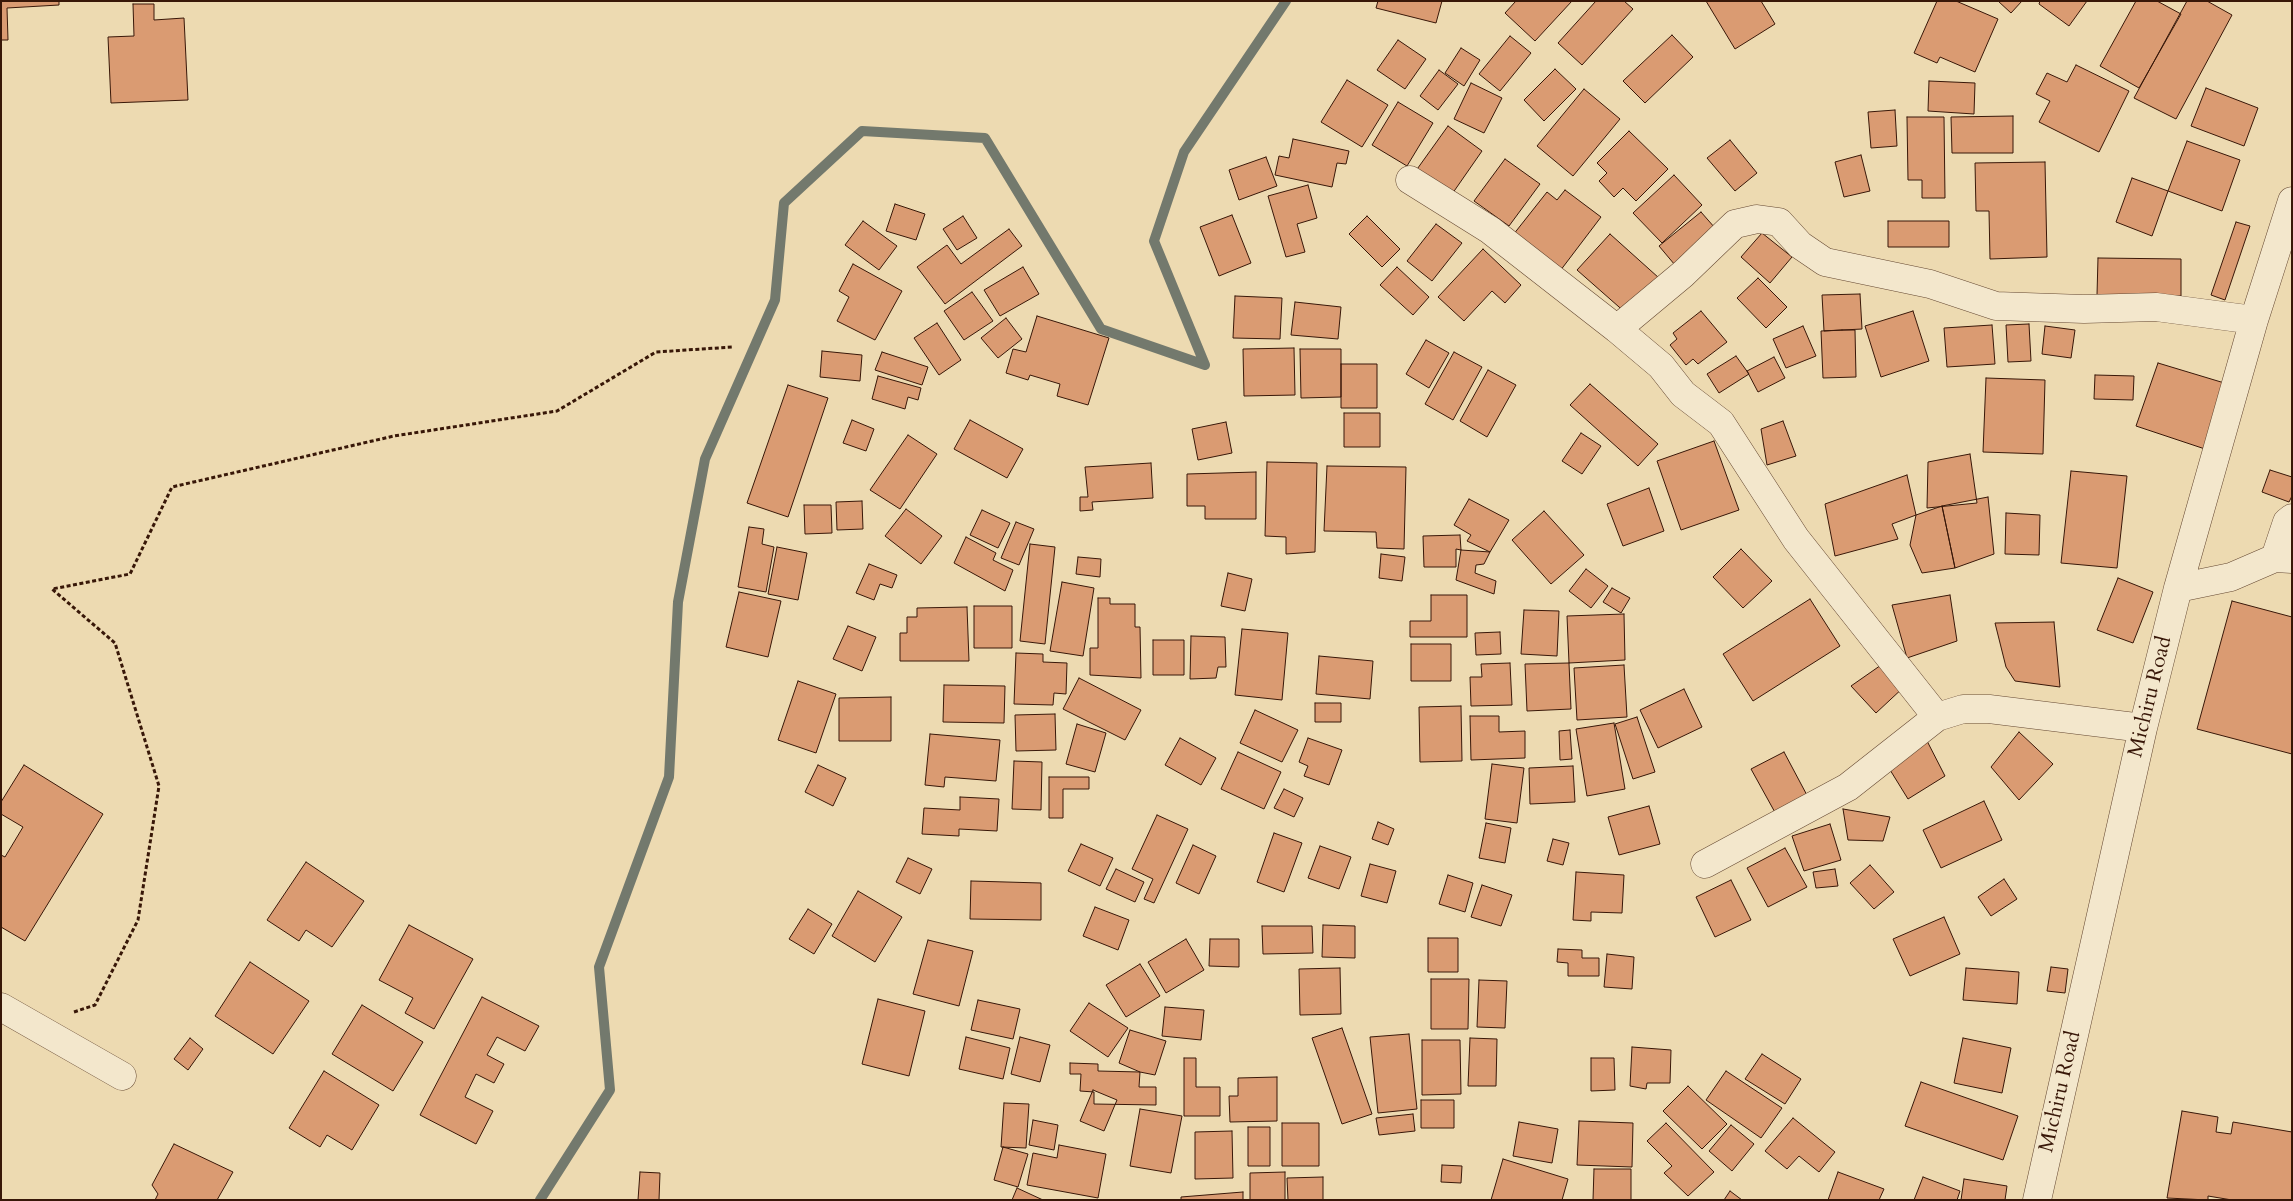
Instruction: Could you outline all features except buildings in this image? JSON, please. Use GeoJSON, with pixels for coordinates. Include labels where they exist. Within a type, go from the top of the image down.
{"type":"FeatureCollection","features":[{"type":"Feature","properties":{"kind":"street"},"geometry":{"type":"LineString","coordinates":[[1410,180],[1490,230],[1617,329],[1661,366],[1683,394],[1720,424],[1796,539],[1937,717]]}},
{"type":"Feature","properties":{"kind":"street","name":"Michiru Road"},"geometry":{"type":"LineString","coordinates":[[2037,1200],[2143,728],[2178,588],[2254,320],[2292,200]]}},
{"type":"Feature","properties":{"kind":"street"},"geometry":{"type":"LineString","coordinates":[[1617,329],[1683,274],[1735,224],[1757,219],[1779,222],[1800,245],[1825,262],[1930,284],[1996,306],[2084,309],[2156,307],[2254,320]]}},
{"type":"Feature","properties":{"kind":"street"},"geometry":{"type":"LineString","coordinates":[[2178,588],[2230,577],[2283,558],[2287,522],[2292,518]]}},
{"type":"Feature","properties":{"kind":"street"},"geometry":{"type":"LineString","coordinates":[[1705,864],[1848,787],[1937,717],[1963,709],[1989,709],[2143,728]]}},
{"type":"Feature","properties":{"kind":"street"},"geometry":{"type":"LineString","coordinates":[[1,1007],[122,1076]]}},
{"type":"Feature","properties":{"kind":"path"},"geometry":{"type":"LineString","coordinates":[[32,1024],[95,1005],[138,920],[159,786],[115,643],[52,590],[130,574],[172,487],[394,436],[557,411],[656,352],[733,347]]}},
{"type":"Feature","properties":{"kind":"waterway"},"geometry":{"type":"LineString","coordinates":[[540,1200],[610,1090],[599,967],[669,777],[678,602],[705,459],[775,300],[784,203],[862,131],[985,138],[1101,329],[1205,365],[1154,241],[1184,152],[1286,1]]}}]}
